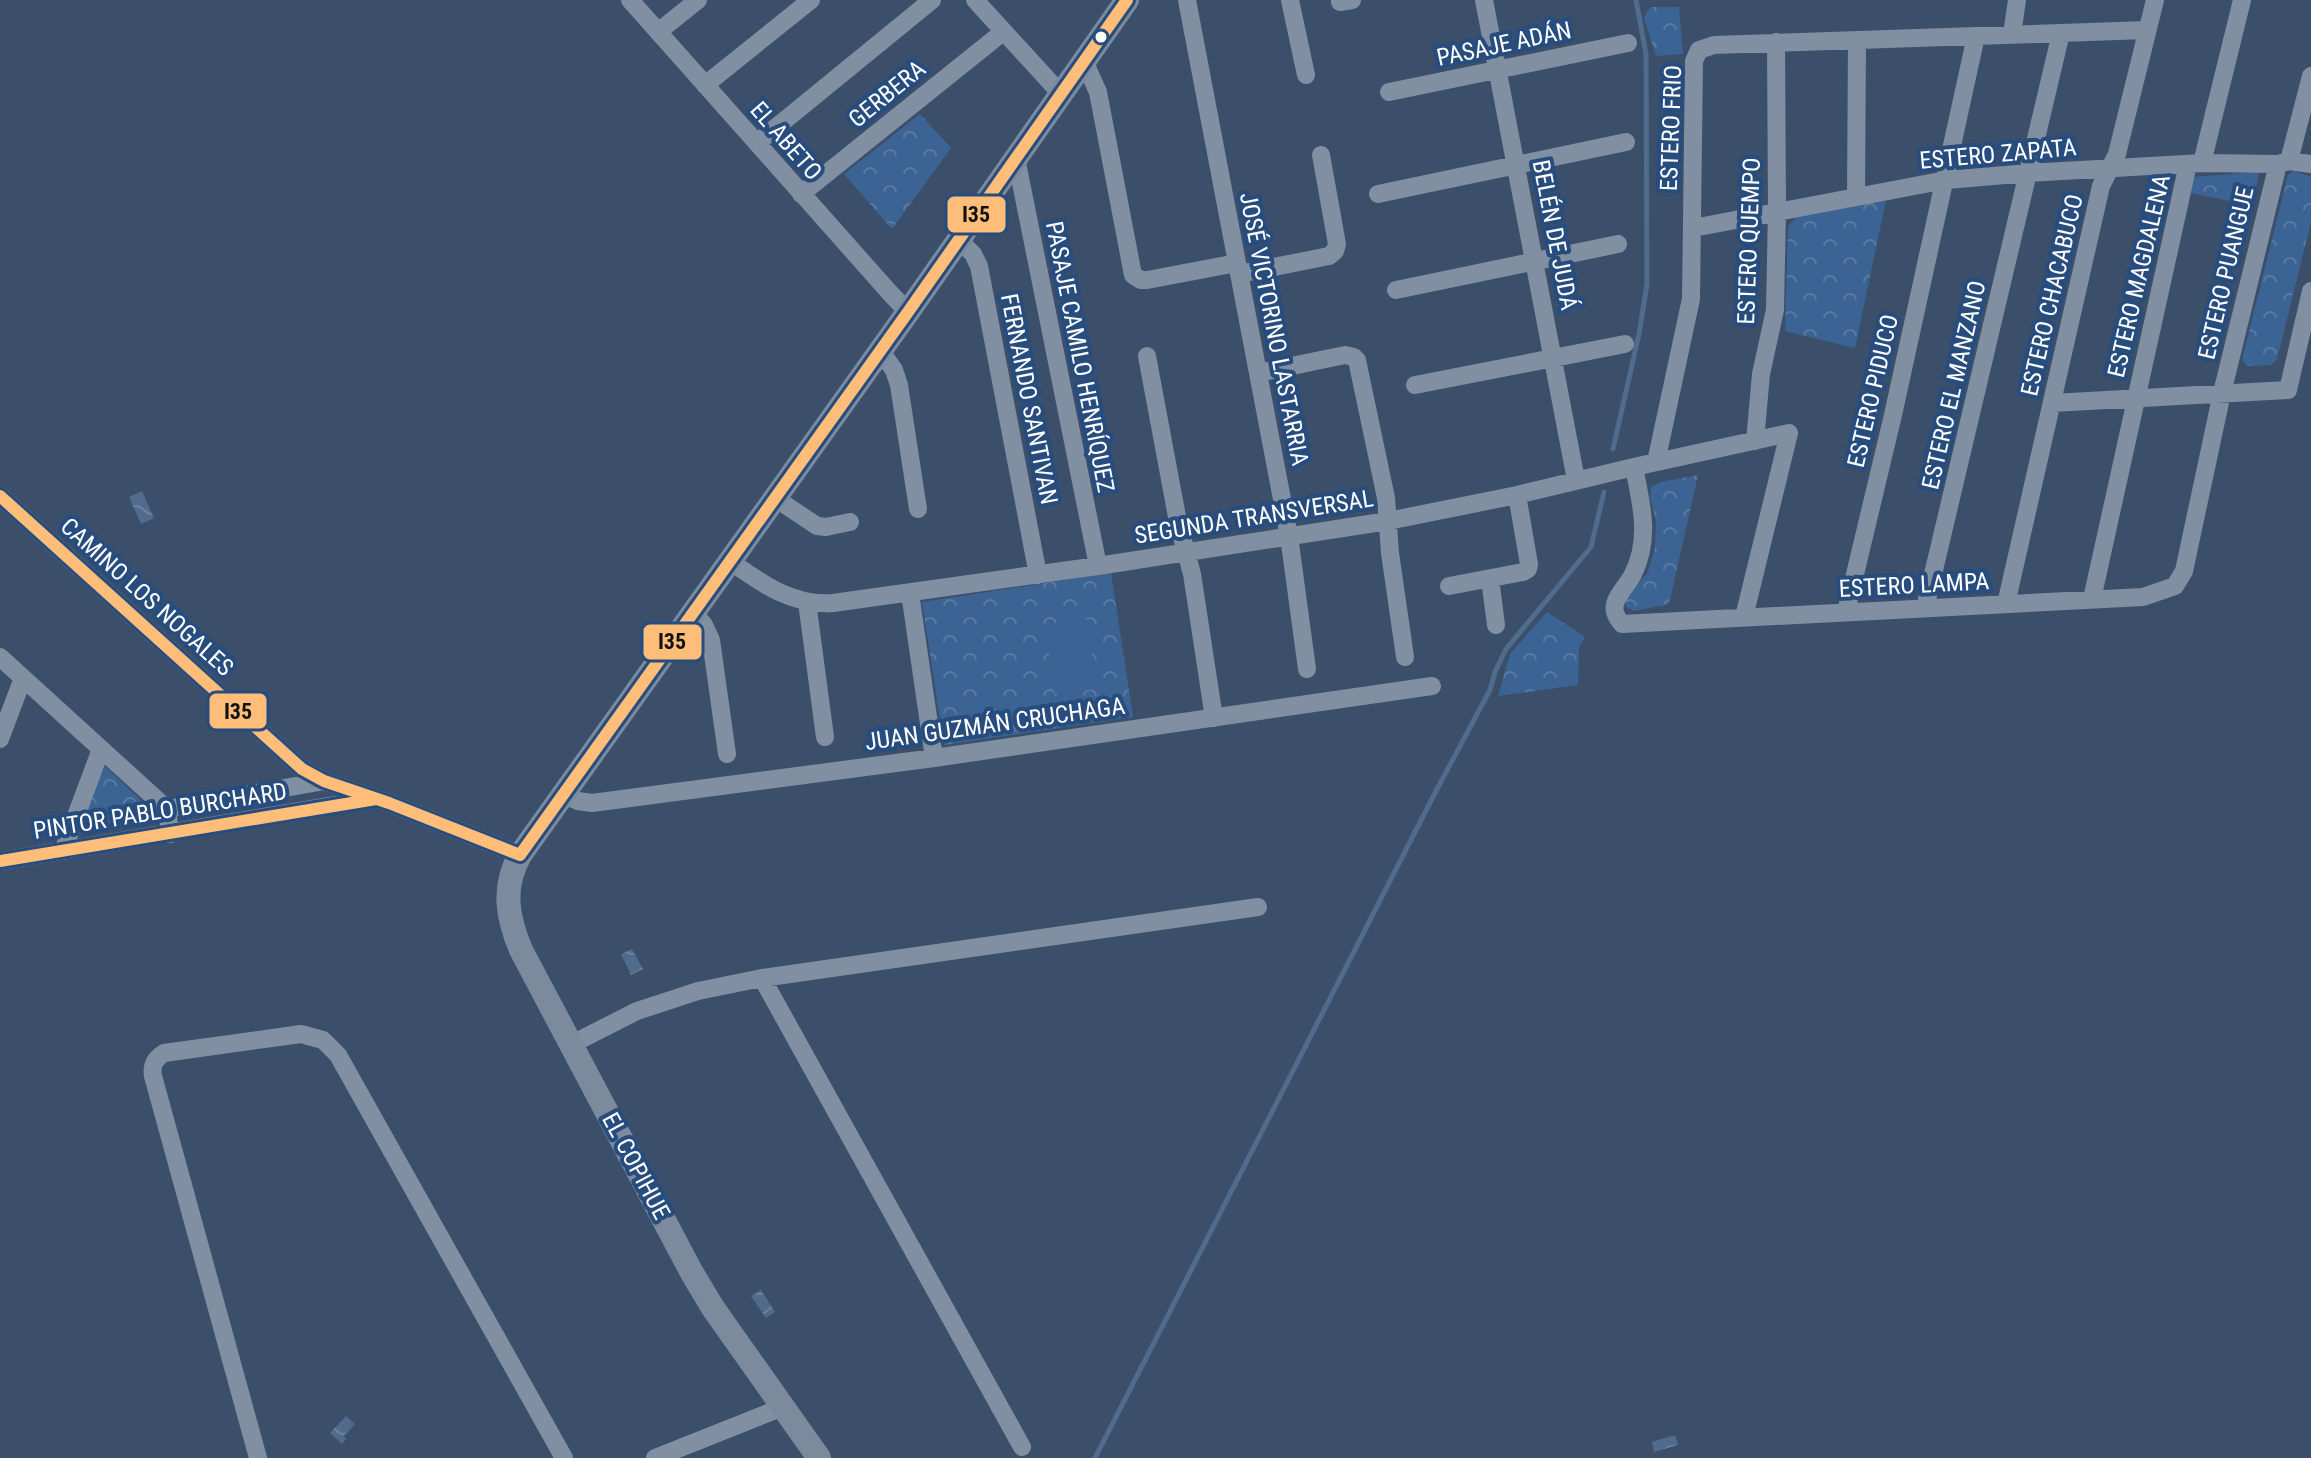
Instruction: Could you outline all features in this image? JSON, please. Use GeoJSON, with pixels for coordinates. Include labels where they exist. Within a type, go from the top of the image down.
{"type":"FeatureCollection","features":[{"type":"Feature","properties":{"kind":"main road","name":"EL COPIHUE"},"geometry":{"type":"LineString","coordinates":[[819,1458],[699,1285],[521,950],[510,920],[508,886],[520,855],[1127,0]]}},
{"type":"Feature","properties":{"kind":"street","name":"EL ABETO"},"geometry":{"type":"LineString","coordinates":[[630,0],[908,312]]}},
{"type":"Feature","properties":{"kind":"street"},"geometry":{"type":"LineString","coordinates":[[658,32],[698,0]]}},
{"type":"Feature","properties":{"kind":"street"},"geometry":{"type":"LineString","coordinates":[[705,85],[811,0]]}},
{"type":"Feature","properties":{"kind":"street"},"geometry":{"type":"LineString","coordinates":[[757,143],[932,0]]}},
{"type":"Feature","properties":{"kind":"street"},"geometry":{"type":"LineString","coordinates":[[975,0],[1062,95]]}},
{"type":"Feature","properties":{"kind":"street","name":"JOSÉ VICTORINO LASTARRIA"},"geometry":{"type":"LineString","coordinates":[[1187,0],[1289,536],[1307,669]]}},
{"type":"Feature","properties":{"kind":"street"},"geometry":{"type":"LineString","coordinates":[[1290,0],[1306,75]]}},
{"type":"Feature","properties":{"kind":"street","name":"BELÉN DE JUDÁ"},"geometry":{"type":"LineString","coordinates":[[1484,0],[1576,480]]}},
{"type":"Feature","properties":{"kind":"street"},"geometry":{"type":"LineString","coordinates":[[2012,35],[2017,0]]}},
{"type":"Feature","properties":{"kind":"street","name":"ESTERO CHACABUCO"},"geometry":{"type":"LineString","coordinates":[[2006,604],[2101,186],[2117,154],[2155,0]]}},
{"type":"Feature","properties":{"kind":"street","name":"ESTERO MAGDALENA"},"geometry":{"type":"LineString","coordinates":[[2092,599],[2136,398],[2195,164],[2242,0]]}},
{"type":"Feature","properties":{"kind":"street","name":"ESTERO FRIO"},"geometry":{"type":"LineString","coordinates":[[1656,462],[1690,309],[1694,61],[1699,50],[1710,45],[1776,42],[2147,30]]}},
{"type":"Feature","properties":{"kind":"street","name":"GERBERA"},"geometry":{"type":"LineString","coordinates":[[801,194],[1003,32]]}},
{"type":"Feature","properties":{"kind":"street","name":"ESTERO EL MANZANO"},"geometry":{"type":"LineString","coordinates":[[1925,608],[2061,33]]}},
{"type":"Feature","properties":{"kind":"street","name":"ESTERO PIDUCO"},"geometry":{"type":"LineString","coordinates":[[1846,612],[1946,180],[1976,36]]}},
{"type":"Feature","properties":{"kind":"street"},"geometry":{"type":"LineString","coordinates":[[1856,196],[1857,40]]}},
{"type":"Feature","properties":{"kind":"street","name":"ESTERO QUEMPO"},"geometry":{"type":"LineString","coordinates":[[1755,441],[1761,374],[1775,310],[1776,42]]}},
{"type":"Feature","properties":{"kind":"street","name":"PASAJE ADÁN"},"geometry":{"type":"LineString","coordinates":[[1389,92],[1628,43]]}},
{"type":"Feature","properties":{"kind":"street"},"geometry":{"type":"LineString","coordinates":[[1084,61],[1098,92],[1133,275],[1141,280],[1329,256],[1337,244],[1321,155]]}},
{"type":"Feature","properties":{"kind":"street","name":"ESTERO PUANGUE"},"geometry":{"type":"LineString","coordinates":[[2222,393],[2283,162],[2311,76]]}},
{"type":"Feature","properties":{"kind":"street"},"geometry":{"type":"LineString","coordinates":[[1378,194],[1626,142]]}},
{"type":"Feature","properties":{"kind":"street","name":"PASAJE CAMILO HENRÍQUEZ"},"geometry":{"type":"LineString","coordinates":[[1016,158],[1098,566]]}},
{"type":"Feature","properties":{"kind":"street","name":"ESTERO ZAPATA"},"geometry":{"type":"LineString","coordinates":[[1693,228],[1946,180],[2195,164],[2311,164]]}},
{"type":"Feature","properties":{"kind":"street","name":"FERNANDO SANTIVAN"},"geometry":{"type":"LineString","coordinates":[[958,239],[973,254],[979,266],[1038,575]]}},
{"type":"Feature","properties":{"kind":"street"},"geometry":{"type":"LineString","coordinates":[[1396,290],[1618,244]]}},
{"type":"Feature","properties":{"kind":"street"},"geometry":{"type":"LineString","coordinates":[[2052,403],[2288,390],[2311,291]]}},
{"type":"Feature","properties":{"kind":"street"},"geometry":{"type":"LineString","coordinates":[[1415,385],[1625,344]]}},
{"type":"Feature","properties":{"kind":"street"},"geometry":{"type":"LineString","coordinates":[[880,350],[894,370],[899,385],[918,509]]}},
{"type":"Feature","properties":{"kind":"street"},"geometry":{"type":"LineString","coordinates":[[1258,373],[1345,355],[1354,357],[1359,365],[1386,498],[1390,553],[1405,657]]}},
{"type":"Feature","properties":{"kind":"street"},"geometry":{"type":"LineString","coordinates":[[1147,356],[1178,522],[1192,574],[1214,718]]}},
{"type":"Feature","properties":{"kind":"street","name":"ESTERO LAMPA"},"geometry":{"type":"LineString","coordinates":[[1634,467],[1644,536],[1633,574],[1615,601],[1614,607],[1622,624],[2143,597],[2175,586],[2184,571],[2222,393]]}},
{"type":"Feature","properties":{"kind":"street","name":"SEGUNDA TRANSVERSAL"},"geometry":{"type":"LineString","coordinates":[[730,561],[787,596],[807,602],[833,603],[1388,521],[1789,433],[1744,617]]}},
{"type":"Feature","properties":{"kind":"street"},"geometry":{"type":"LineString","coordinates":[[1449,586],[1528,569],[1517,495]]}},
{"type":"Feature","properties":{"kind":"street","name":"CAMINO LOS NOGALES"},"geometry":{"type":"LineString","coordinates":[[0,496],[295,764],[312,776],[520,855]]}},
{"type":"Feature","properties":{"kind":"street"},"geometry":{"type":"LineString","coordinates":[[775,498],[817,526],[850,522]]}},
{"type":"Feature","properties":{"kind":"street"},"geometry":{"type":"LineString","coordinates":[[1490,579],[1496,625]]}},
{"type":"Feature","properties":{"kind":"street"},"geometry":{"type":"LineString","coordinates":[[910,593],[934,758]]}},
{"type":"Feature","properties":{"kind":"street"},"geometry":{"type":"LineString","coordinates":[[807,602],[825,737]]}},
{"type":"Feature","properties":{"kind":"street"},"geometry":{"type":"LineString","coordinates":[[694,613],[711,640],[727,754]]}},
{"type":"Feature","properties":{"kind":"street"},"geometry":{"type":"LineString","coordinates":[[0,739],[8,666]]}},
{"type":"Feature","properties":{"kind":"street"},"geometry":{"type":"LineString","coordinates":[[8,666],[167,809],[170,834]]}},
{"type":"Feature","properties":{"kind":"street","name":"JUAN GUZMÁN CRUCHAGA"},"geometry":{"type":"LineString","coordinates":[[564,795],[592,803],[934,758],[1432,686]]}},
{"type":"Feature","properties":{"kind":"street"},"geometry":{"type":"LineString","coordinates":[[63,851],[101,749]]}},
{"type":"Feature","properties":{"kind":"street","name":"PINTOR PABLO BURCHARD"},"geometry":{"type":"LineString","coordinates":[[167,809],[324,781]]}},
{"type":"Feature","properties":{"kind":"street","name":"PINTOR PABLO BURCHARD"},"geometry":{"type":"LineString","coordinates":[[0,861],[375,799]]}},
{"type":"Feature","properties":{"kind":"street"},"geometry":{"type":"LineString","coordinates":[[572,1044],[637,1011],[698,991],[762,978],[1258,907]]}},
{"type":"Feature","properties":{"kind":"street"},"geometry":{"type":"LineString","coordinates":[[762,978],[1022,1447]]}},
{"type":"Feature","properties":{"kind":"street"},"geometry":{"type":"LineString","coordinates":[[258,1458],[153,1076],[153,1066],[158,1056],[164,1053],[301,1034],[323,1040],[338,1055],[564,1458]]}},
{"type":"Feature","properties":{"kind":"street"},"geometry":{"type":"LineString","coordinates":[[655,1458],[783,1407]]}},
{"type":"Feature","properties":{"kind":"green space"},"geometry":{"type":"Polygon","coordinates":[[[1652,7],[1679,7],[1683,54],[1656,56],[1644,18],[1652,7]]]}},
{"type":"Feature","properties":{"kind":"green space"},"geometry":{"type":"Polygon","coordinates":[[[920,114],[951,148],[892,229],[844,174],[920,114]]]}},
{"type":"Feature","properties":{"kind":"green space"},"geometry":{"type":"Polygon","coordinates":[[[2294,171],[2311,177],[2311,222],[2277,359],[2271,365],[2247,366],[2242,360],[2288,175],[2294,171]]]}},
{"type":"Feature","properties":{"kind":"green space"},"geometry":{"type":"Polygon","coordinates":[[[2259,172],[2253,206],[2191,193],[2192,177],[2259,172]]]}},
{"type":"Feature","properties":{"kind":"green space"},"geometry":{"type":"Polygon","coordinates":[[[1886,200],[1855,348],[1785,331],[1788,227],[1796,217],[1886,200]]]}},
{"type":"Feature","properties":{"kind":"green space"},"geometry":{"type":"Polygon","coordinates":[[[1698,475],[1669,604],[1634,611],[1626,607],[1626,599],[1648,572],[1655,547],[1656,521],[1650,497],[1651,487],[1698,475]]]}},
{"type":"Feature","properties":{"kind":"green space"},"geometry":{"type":"Polygon","coordinates":[[[1111,573],[1133,717],[944,745],[922,602],[1111,573]]]}},
{"type":"Feature","properties":{"kind":"green space"},"geometry":{"type":"Polygon","coordinates":[[[1547,612],[1585,637],[1579,648],[1578,685],[1498,696],[1510,654],[1547,612]]]}},
{"type":"Feature","properties":{"kind":"green space"},"geometry":{"type":"Polygon","coordinates":[[[1087,619],[1096,689],[1055,694],[1045,625],[1087,619]]]}},
{"type":"Feature","properties":{"kind":"green space"},"geometry":{"type":"Polygon","coordinates":[[[105,766],[152,811],[151,819],[73,835],[105,766]]]}},
{"type":"Feature","properties":{"kind":"water"},"geometry":{"type":"Polygon","coordinates":[[[142,491],[154,518],[141,524],[129,497],[142,491]]]}},
{"type":"Feature","properties":{"kind":"water"},"geometry":{"type":"Polygon","coordinates":[[[632,949],[643,969],[631,975],[621,954],[632,949]]]}},
{"type":"Feature","properties":{"kind":"water"},"geometry":{"type":"Polygon","coordinates":[[[761,1290],[775,1312],[766,1318],[751,1296],[761,1290]]]}},
{"type":"Feature","properties":{"kind":"water"},"geometry":{"type":"Polygon","coordinates":[[[346,1416],[355,1424],[344,1436],[346,1439],[342,1444],[330,1433],[346,1416]]]}},
{"type":"Feature","properties":{"kind":"water"},"geometry":{"type":"Polygon","coordinates":[[[1675,1435],[1678,1445],[1654,1452],[1652,1442],[1675,1435]]]}},
{"type":"Feature","properties":{"kind":"waterway"},"geometry":{"type":"LineString","coordinates":[[1613,449],[1647,284],[1646,54],[1636,0]]}},
{"type":"Feature","properties":{"kind":"waterway"},"geometry":{"type":"LineString","coordinates":[[1095,1458],[1490,690],[1506,649],[1591,547],[1604,492]]}},
{"type":"Feature","properties":{"kind":"transit line","name":"I35"},"geometry":{"type":"LineString","coordinates":[[520,855],[1127,0]]}},
{"type":"Feature","properties":{"kind":"transit line","name":"I35"},"geometry":{"type":"LineString","coordinates":[[0,496],[302,769],[324,781],[520,855]]}},
{"type":"Feature","properties":{"kind":"transit line","name":"I35"},"geometry":{"type":"LineString","coordinates":[[0,861],[376,799]]}}]}
